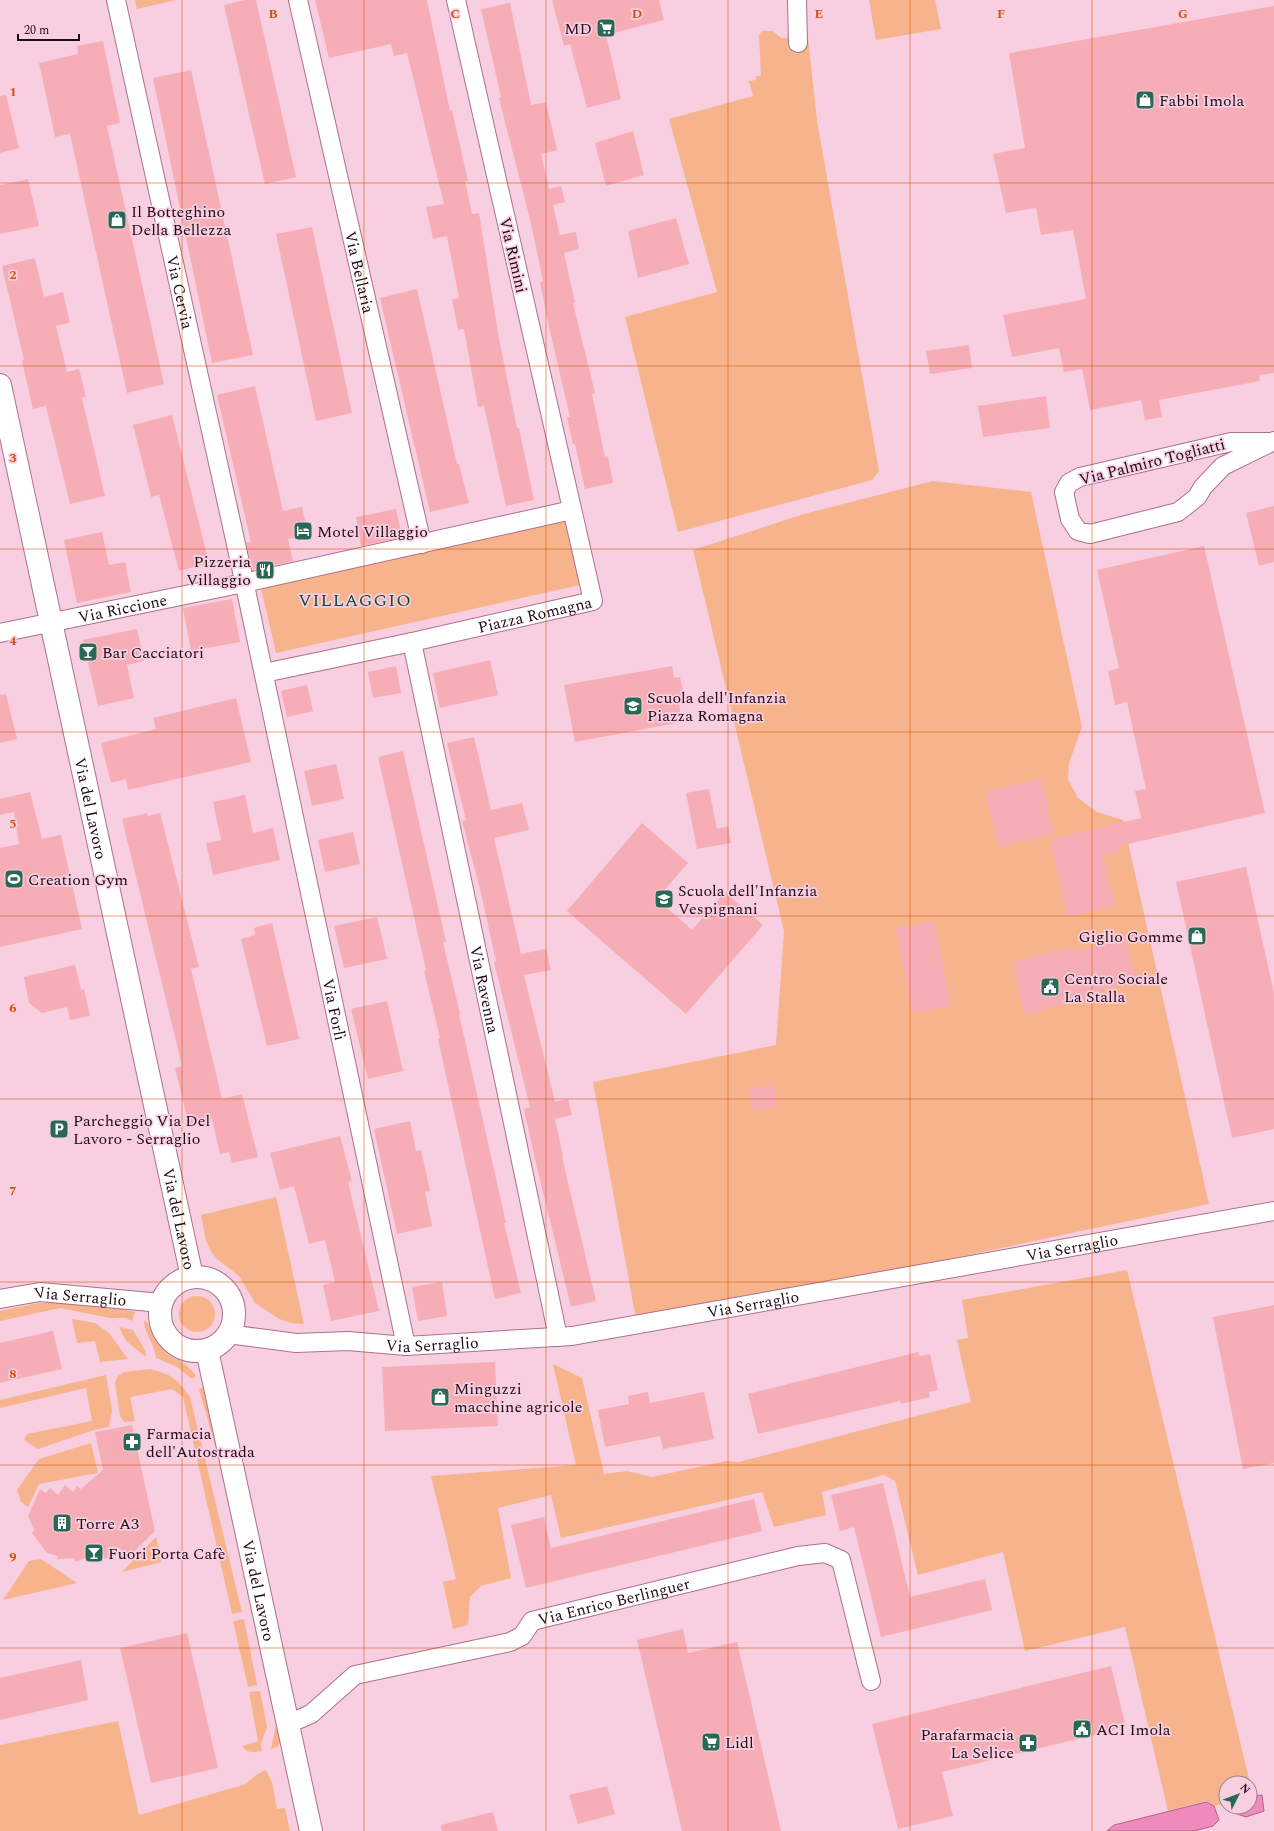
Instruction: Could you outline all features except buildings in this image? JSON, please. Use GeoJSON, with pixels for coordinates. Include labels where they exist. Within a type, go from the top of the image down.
{"type":"FeatureCollection","features":[{"type":"Feature","properties":{"kind":"main road","name":"Via del Lavoro"},"geometry":{"type":"LineString","coordinates":[[0,385],[192,1278]]}},
{"type":"Feature","properties":{"kind":"main road","name":"Via del Lavoro"},"geometry":{"type":"LineString","coordinates":[[162,1303],[166,1294],[173,1286],[182,1280],[202,1278],[212,1281],[221,1286],[228,1294],[232,1304],[234,1314],[232,1325],[228,1334]]}},
{"type":"Feature","properties":{"kind":"main road"},"geometry":{"type":"LineString","coordinates":[[162,1303],[160,1314],[162,1325],[167,1335],[174,1343],[184,1349],[195,1351],[207,1350],[215,1346],[228,1334]]}},
{"type":"Feature","properties":{"kind":"main road","name":"Via del Lavoro"},"geometry":{"type":"LineString","coordinates":[[207,1350],[311,1831]]}},
{"type":"Feature","properties":{"kind":"street","name":"Via Cervia"},"geometry":{"type":"LineString","coordinates":[[116,0],[244,583]]}},
{"type":"Feature","properties":{"kind":"street","name":"Via Bellaria"},"geometry":{"type":"LineString","coordinates":[[298,0],[422,544]]}},
{"type":"Feature","properties":{"kind":"street","name":"Via Rimini"},"geometry":{"type":"LineString","coordinates":[[456,0],[572,510]]}},
{"type":"Feature","properties":{"kind":"street"},"geometry":{"type":"LineString","coordinates":[[797,0],[798,43]]}},
{"type":"Feature","properties":{"kind":"street","name":"Via Palmiro Togliatti"},"geometry":{"type":"LineString","coordinates":[[1272,441],[1223,466],[1203,487],[1197,497],[1178,512],[1090,534],[1078,531],[1070,519],[1064,492],[1069,483],[1080,477],[1231,442],[1272,441]]}},
{"type":"Feature","properties":{"kind":"street"},"geometry":{"type":"LineString","coordinates":[[264,673],[244,583],[572,510]]}},
{"type":"Feature","properties":{"kind":"street","name":"Piazza Romagna"},"geometry":{"type":"LineString","coordinates":[[264,673],[412,642],[593,601],[572,510]]}},
{"type":"Feature","properties":{"kind":"street","name":"Via Riccione"},"geometry":{"type":"LineString","coordinates":[[0,633],[244,583]]}},
{"type":"Feature","properties":{"kind":"street","name":"Via Ravenna"},"geometry":{"type":"LineString","coordinates":[[412,642],[558,1337]]}},
{"type":"Feature","properties":{"kind":"street","name":"Via Forlì"},"geometry":{"type":"LineString","coordinates":[[264,673],[406,1346]]}},
{"type":"Feature","properties":{"kind":"street","name":"Via Serraglio"},"geometry":{"type":"LineString","coordinates":[[228,1334],[296,1343],[348,1342],[406,1346],[558,1337],[611,1330],[1274,1211]]}},
{"type":"Feature","properties":{"kind":"street","name":"Via Serraglio"},"geometry":{"type":"LineString","coordinates":[[0,1299],[40,1292],[162,1303]]}},
{"type":"Feature","properties":{"kind":"street","name":"Via Enrico Berlinguer"},"geometry":{"type":"LineString","coordinates":[[288,1724],[311,1714],[355,1675],[510,1642],[522,1636],[532,1621],[798,1556],[825,1553],[841,1560],[871,1681]]}},
{"type":"Feature","properties":{"kind":"shaded area"},"geometry":{"type":"Polygon","coordinates":[[[135,0],[176,0],[137,9],[135,0]]]}},
{"type":"Feature","properties":{"kind":"shaded area"},"geometry":{"type":"Polygon","coordinates":[[[869,0],[935,0],[941,29],[876,40],[869,0]]]}},
{"type":"Feature","properties":{"kind":"shaded area"},"geometry":{"type":"Polygon","coordinates":[[[762,31],[773,31],[781,38],[808,37],[817,121],[879,471],[872,480],[678,532],[625,317],[717,292],[669,119],[753,96],[749,81],[756,80],[756,76],[761,76],[759,35],[762,31]]]}},
{"type":"Feature","properties":{"kind":"shaded area"},"geometry":{"type":"Polygon","coordinates":[[[933,481],[1031,492],[1082,727],[1069,763],[1068,779],[1078,798],[1097,812],[1123,820],[1209,1204],[637,1325],[593,1082],[776,1045],[784,931],[693,550],[804,514],[933,481]]]}},
{"type":"Feature","properties":{"kind":"shaded area"},"geometry":{"type":"Polygon","coordinates":[[[565,520],[580,585],[276,653],[261,588],[565,520]]]}},
{"type":"Feature","properties":{"kind":"shaded area"},"geometry":{"type":"Polygon","coordinates":[[[276,1197],[304,1324],[291,1323],[279,1319],[255,1303],[239,1276],[217,1259],[206,1241],[201,1215],[276,1197]]]}},
{"type":"Feature","properties":{"kind":"shaded area"},"geometry":{"type":"Polygon","coordinates":[[[1127,1270],[1248,1775],[1218,1775],[1218,1805],[1214,1806],[1205,1801],[1168,1811],[1125,1627],[1025,1651],[1003,1552],[918,1575],[895,1481],[884,1475],[822,1492],[826,1515],[774,1527],[762,1492],[561,1538],[551,1495],[498,1508],[511,1578],[481,1586],[470,1597],[468,1625],[453,1629],[443,1582],[456,1579],[431,1476],[576,1465],[553,1364],[582,1378],[604,1474],[627,1471],[652,1477],[726,1461],[739,1462],[971,1402],[957,1340],[968,1338],[962,1300],[1127,1270]]]}},
{"type":"Feature","properties":{"kind":"shaded area"},"geometry":{"type":"Polygon","coordinates":[[[201,1296],[210,1301],[214,1307],[214,1321],[210,1327],[201,1332],[193,1332],[184,1327],[180,1321],[179,1310],[184,1301],[190,1297],[201,1296]]]}},
{"type":"Feature","properties":{"kind":"shaded area"},"geometry":{"type":"Polygon","coordinates":[[[58,1302],[106,1305],[135,1312],[132,1321],[126,1318],[110,1318],[60,1308],[0,1321],[0,1311],[39,1303],[58,1302]]]}},
{"type":"Feature","properties":{"kind":"shaded area"},"geometry":{"type":"Polygon","coordinates":[[[72,1319],[95,1323],[109,1333],[128,1359],[100,1362],[95,1341],[77,1343],[72,1319]]]}},
{"type":"Feature","properties":{"kind":"shaded area"},"geometry":{"type":"Polygon","coordinates":[[[144,1320],[153,1331],[165,1352],[185,1365],[196,1376],[192,1379],[177,1367],[156,1358],[154,1348],[144,1325],[144,1320]]]}},
{"type":"Feature","properties":{"kind":"shaded area"},"geometry":{"type":"Polygon","coordinates":[[[119,1327],[133,1330],[145,1350],[146,1357],[126,1341],[119,1327]]]}},
{"type":"Feature","properties":{"kind":"shaded area"},"geometry":{"type":"Polygon","coordinates":[[[150,1369],[169,1375],[181,1385],[190,1397],[242,1612],[232,1614],[183,1397],[172,1389],[130,1397],[135,1421],[124,1422],[120,1416],[115,1382],[118,1376],[124,1372],[150,1369]]]}},
{"type":"Feature","properties":{"kind":"shaded area"},"geometry":{"type":"Polygon","coordinates":[[[106,1375],[112,1411],[109,1427],[94,1430],[38,1449],[24,1440],[27,1434],[92,1421],[86,1388],[0,1408],[0,1400],[106,1375]]]}},
{"type":"Feature","properties":{"kind":"shaded area"},"geometry":{"type":"Polygon","coordinates":[[[204,1387],[247,1571],[243,1572],[220,1463],[199,1389],[204,1387]]]}},
{"type":"Feature","properties":{"kind":"shaded area"},"geometry":{"type":"Polygon","coordinates":[[[91,1443],[98,1473],[39,1484],[28,1507],[21,1502],[17,1490],[39,1459],[91,1443]]]}},
{"type":"Feature","properties":{"kind":"shaded area"},"geometry":{"type":"Polygon","coordinates":[[[156,1537],[161,1562],[122,1572],[156,1537]]]}},
{"type":"Feature","properties":{"kind":"shaded area"},"geometry":{"type":"Polygon","coordinates":[[[41,1559],[77,1583],[3,1600],[29,1561],[41,1559]]]}},
{"type":"Feature","properties":{"kind":"shaded area"},"geometry":{"type":"Polygon","coordinates":[[[249,1577],[281,1741],[278,1746],[271,1749],[276,1725],[244,1578],[249,1577]]]}},
{"type":"Feature","properties":{"kind":"shaded area"},"geometry":{"type":"Polygon","coordinates":[[[244,1619],[257,1685],[248,1687],[233,1621],[244,1619]]]}},
{"type":"Feature","properties":{"kind":"shaded area"},"geometry":{"type":"Polygon","coordinates":[[[260,1691],[267,1727],[261,1744],[262,1751],[250,1752],[242,1746],[258,1741],[249,1692],[260,1691]]]}},
{"type":"Feature","properties":{"kind":"shaded area"},"geometry":{"type":"Polygon","coordinates":[[[118,1721],[139,1815],[246,1784],[256,1775],[266,1770],[272,1782],[277,1809],[285,1808],[290,1831],[0,1831],[0,1745],[118,1721]]]}},
{"type":"Feature","properties":{"kind":"shaded area"},"geometry":{"type":"Polygon","coordinates":[[[1258,1795],[1262,1795],[1264,1811],[1258,1813],[1258,1795]]]}},
{"type":"Feature","properties":{"kind":"shaded area"},"geometry":{"type":"Polygon","coordinates":[[[1206,1802],[1214,1806],[1219,1820],[1213,1826],[1194,1831],[1107,1831],[1114,1825],[1206,1802]]]}},
{"type":"Feature","properties":{"kind":"shaded area"},"geometry":{"type":"Polygon","coordinates":[[[1240,1815],[1252,1815],[1246,1817],[1240,1815]]]}},
{"type":"Feature","properties":{"kind":"place","name":"MD"},"geometry":{"type":"Point","coordinates":[606,28]}},
{"type":"Feature","properties":{"kind":"place","name":"Fabbi Imola"},"geometry":{"type":"Point","coordinates":[1145,100]}},
{"type":"Feature","properties":{"kind":"place","name":"Il Botteghino Della Bellezza"},"geometry":{"type":"Point","coordinates":[117,220]}},
{"type":"Feature","properties":{"kind":"place","name":"Motel Villaggio"},"geometry":{"type":"Point","coordinates":[303,531]}},
{"type":"Feature","properties":{"kind":"place","name":"Pizzeria Villaggio"},"geometry":{"type":"Point","coordinates":[265,570]}},
{"type":"Feature","properties":{"kind":"place","name":"Bar Cacciatori"},"geometry":{"type":"Point","coordinates":[88,652]}},
{"type":"Feature","properties":{"kind":"place","name":"Scuola dell'Infanzia Piazza Romagna"},"geometry":{"type":"Point","coordinates":[633,706]}},
{"type":"Feature","properties":{"kind":"place","name":"Creation Gym"},"geometry":{"type":"Point","coordinates":[14,879]}},
{"type":"Feature","properties":{"kind":"place","name":"Scuola dell'Infanzia Vespignani"},"geometry":{"type":"Point","coordinates":[664,899]}},
{"type":"Feature","properties":{"kind":"place","name":"Giglio Gomme"},"geometry":{"type":"Point","coordinates":[1197,936]}},
{"type":"Feature","properties":{"kind":"place","name":"Centro Sociale La Stalla"},"geometry":{"type":"Point","coordinates":[1050,987]}},
{"type":"Feature","properties":{"kind":"place","name":"Parcheggio Via Del Lavoro - Serraglio"},"geometry":{"type":"Point","coordinates":[59,1129]}},
{"type":"Feature","properties":{"kind":"place","name":"Minguzzi macchine agricole"},"geometry":{"type":"Point","coordinates":[440,1397]}},
{"type":"Feature","properties":{"kind":"place","name":"Farmacia dell'Autostrada"},"geometry":{"type":"Point","coordinates":[132,1442]}},
{"type":"Feature","properties":{"kind":"place","name":"Torre A3"},"geometry":{"type":"Point","coordinates":[62,1523]}},
{"type":"Feature","properties":{"kind":"place","name":"Fuori Porta Cafè"},"geometry":{"type":"Point","coordinates":[94,1553]}},
{"type":"Feature","properties":{"kind":"place","name":"ACI Imola"},"geometry":{"type":"Point","coordinates":[1082,1729]}},
{"type":"Feature","properties":{"kind":"place","name":"Lidl"},"geometry":{"type":"Point","coordinates":[711,1742]}},
{"type":"Feature","properties":{"kind":"place","name":"Parafarmacia La Selice"},"geometry":{"type":"Point","coordinates":[1028,1743]}},
{"type":"Feature","properties":{"kind":"district","name":"VILLAGGIO"},"geometry":{"type":"Point","coordinates":[355,600]}}]}
